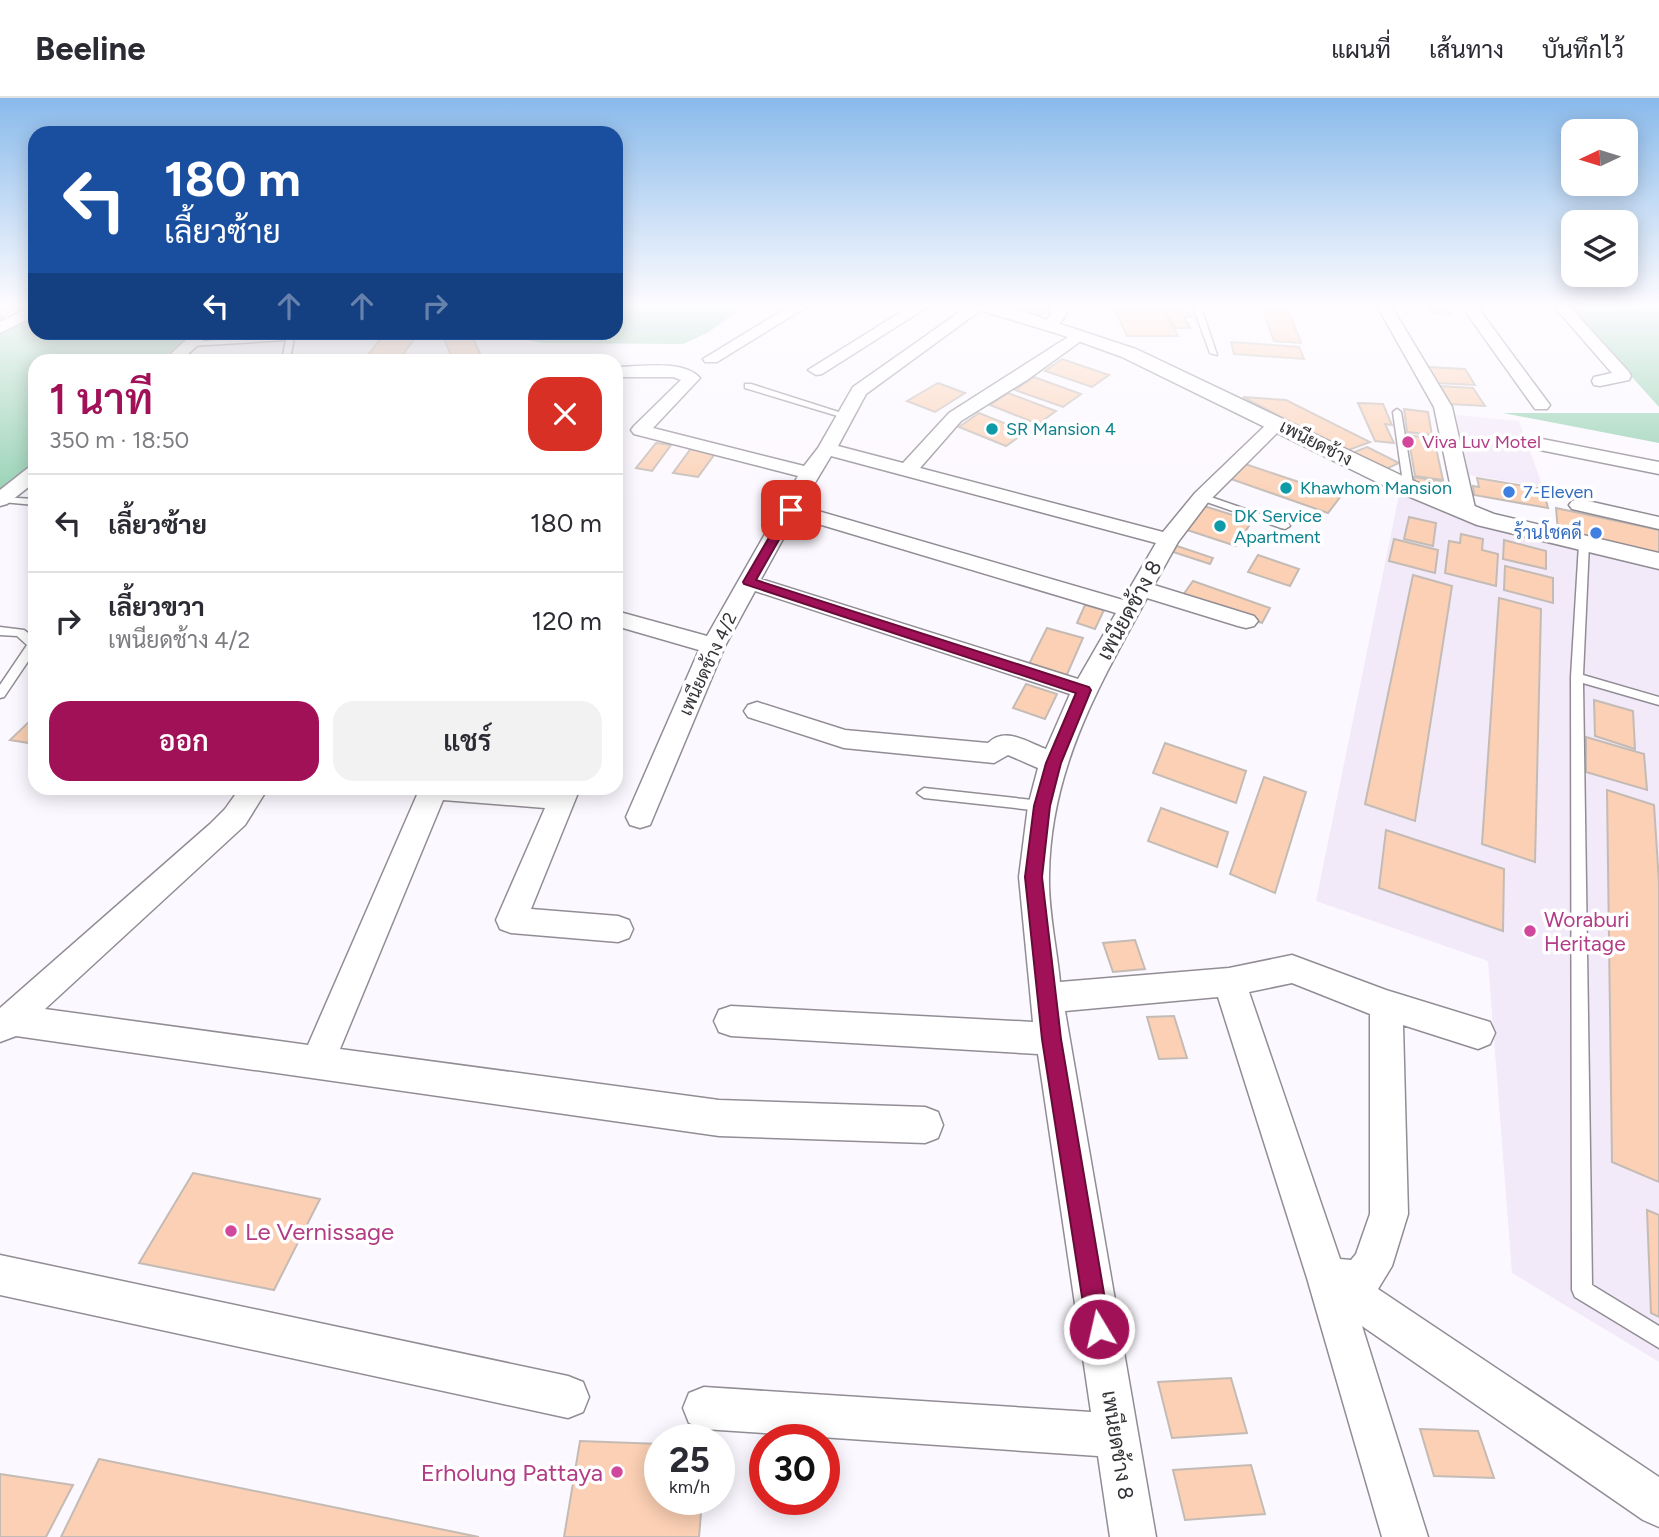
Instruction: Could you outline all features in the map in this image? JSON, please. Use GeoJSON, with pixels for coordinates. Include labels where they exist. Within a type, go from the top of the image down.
{"type":"FeatureCollection","features":[{"type":"Feature","properties":{"kind":"street","name":"เพนียดช้าง 4/2"},"geometry":{"type":"LineString","coordinates":[[640,817],[713,646],[809,474],[827,449],[859,391],[887,371]]}},
{"type":"Feature","properties":{"kind":"street"},"geometry":{"type":"LineString","coordinates":[[907,471],[955,417],[1028,371]]}},
{"type":"Feature","properties":{"kind":"street","name":"เพนียดช้าง"},"geometry":{"type":"LineString","coordinates":[[1170,371],[1409,490],[1465,512],[1659,561]]}},
{"type":"Feature","properties":{"kind":"street"},"geometry":{"type":"LineString","coordinates":[[1422,371],[1443,407],[1465,512]]}},
{"type":"Feature","properties":{"kind":"street"},"geometry":{"type":"LineString","coordinates":[[1516,371],[1541,405]]}},
{"type":"Feature","properties":{"kind":"street"},"geometry":{"type":"LineString","coordinates":[[1600,381],[1623,376],[1619,371]]}},
{"type":"Feature","properties":{"kind":"street"},"geometry":{"type":"LineString","coordinates":[[623,372],[675,372],[692,377],[640,430],[809,474]]}},
{"type":"Feature","properties":{"kind":"street","name":"เพนียดช้าง 8"},"geometry":{"type":"LineString","coordinates":[[1133,1537],[1051,1039],[1034,877],[1042,806],[1053,763],[1084,690],[1168,540],[1202,497],[1278,424]]}},
{"type":"Feature","properties":{"kind":"street"},"geometry":{"type":"LineString","coordinates":[[1537,444],[1659,468]]}},
{"type":"Feature","properties":{"kind":"street"},"geometry":{"type":"LineString","coordinates":[[827,449],[1168,540]]}},
{"type":"Feature","properties":{"kind":"street"},"geometry":{"type":"LineString","coordinates":[[1,500],[28,478]]}},
{"type":"Feature","properties":{"kind":"street"},"geometry":{"type":"LineString","coordinates":[[1579,505],[1659,523]]}},
{"type":"Feature","properties":{"kind":"street"},"geometry":{"type":"LineString","coordinates":[[791,510],[1134,599],[1246,621]]}},
{"type":"Feature","properties":{"kind":"street"},"geometry":{"type":"LineString","coordinates":[[749,582],[1084,690]]}},
{"type":"Feature","properties":{"kind":"street"},"geometry":{"type":"LineString","coordinates":[[623,620],[713,646]]}},
{"type":"Feature","properties":{"kind":"street"},"geometry":{"type":"LineString","coordinates":[[757,711],[844,739],[994,753],[1004,743],[1053,763]]}},
{"type":"Feature","properties":{"kind":"street"},"geometry":{"type":"LineString","coordinates":[[5,1025],[220,832],[235,817],[249,795]]}},
{"type":"Feature","properties":{"kind":"street"},"geometry":{"type":"LineString","coordinates":[[317,1064],[431,795]]}},
{"type":"Feature","properties":{"kind":"street"},"geometry":{"type":"LineString","coordinates":[[563,795],[511,920],[618,929]]}},
{"type":"Feature","properties":{"kind":"street"},"geometry":{"type":"LineString","coordinates":[[1046,998],[1229,982],[1292,969],[1386,1005],[1478,1033]]}},
{"type":"Feature","properties":{"kind":"street"},"geometry":{"type":"LineString","coordinates":[[1229,982],[1327,1278],[1405,1537]]}},
{"type":"Feature","properties":{"kind":"street"},"geometry":{"type":"LineString","coordinates":[[1327,1278],[1359,1280],[1372,1266],[1389,1214],[1386,1005]]}},
{"type":"Feature","properties":{"kind":"street"},"geometry":{"type":"LineString","coordinates":[[731,1021],[1051,1039]]}},
{"type":"Feature","properties":{"kind":"street"},"geometry":{"type":"LineString","coordinates":[[5,1025],[719,1118],[925,1125]]}},
{"type":"Feature","properties":{"kind":"street"},"geometry":{"type":"LineString","coordinates":[[0,1275],[568,1397]]}},
{"type":"Feature","properties":{"kind":"street"},"geometry":{"type":"LineString","coordinates":[[1327,1278],[1659,1504]]}},
{"type":"Feature","properties":{"kind":"street"},"geometry":{"type":"LineString","coordinates":[[704,1408],[1116,1435]]}},
{"type":"Feature","properties":{"kind":"lane"},"geometry":{"type":"LineString","coordinates":[[748,386],[844,415]]}},
{"type":"Feature","properties":{"kind":"lane"},"geometry":{"type":"LineString","coordinates":[[1397,411],[1409,490]]}},
{"type":"Feature","properties":{"kind":"lane"},"geometry":{"type":"LineString","coordinates":[[1202,497],[1285,526]]}},
{"type":"Feature","properties":{"kind":"lane"},"geometry":{"type":"LineString","coordinates":[[1,500],[28,502]]}},
{"type":"Feature","properties":{"kind":"lane"},"geometry":{"type":"LineString","coordinates":[[1584,544],[1577,677],[1582,1290],[1659,1338]]}},
{"type":"Feature","properties":{"kind":"lane"},"geometry":{"type":"LineString","coordinates":[[0,631],[21,632],[28,636]]}},
{"type":"Feature","properties":{"kind":"lane"},"geometry":{"type":"LineString","coordinates":[[0,694],[28,652]]}},
{"type":"Feature","properties":{"kind":"lane"},"geometry":{"type":"LineString","coordinates":[[1577,677],[1659,701]]}},
{"type":"Feature","properties":{"kind":"lane"},"geometry":{"type":"LineString","coordinates":[[924,793],[1042,806]]}},
{"type":"Feature","properties":{"kind":"shaded area"},"geometry":{"type":"Polygon","coordinates":[[[1456,415],[1519,421],[1543,487],[1469,475],[1456,415]]]}},
{"type":"Feature","properties":{"kind":"shaded area","name":"Woraburi Heritage"},"geometry":{"type":"Polygon","coordinates":[[[1400,490],[1659,567],[1659,1362],[1512,1273],[1488,961],[1316,901],[1400,490]]]}},
{"type":"Feature","properties":{"kind":"green space"},"geometry":{"type":"Polygon","coordinates":[[[0,371],[28,371],[28,470],[0,493],[0,371]]]}},
{"type":"Feature","properties":{"kind":"green space"},"geometry":{"type":"Polygon","coordinates":[[[1627,371],[1659,371],[1659,407],[1627,371]]]}},
{"type":"Feature","properties":{"kind":"green space"},"geometry":{"type":"Polygon","coordinates":[[[1503,413],[1659,413],[1659,443],[1503,413]]]}},
{"type":"Feature","properties":{"kind":"building"},"geometry":{"type":"Polygon","coordinates":[[[1045,371],[1098,371],[1109,375],[1092,387],[1045,371]]]}},
{"type":"Feature","properties":{"kind":"building"},"geometry":{"type":"Polygon","coordinates":[[[1430,371],[1466,371],[1475,385],[1437,383],[1430,371]]]}},
{"type":"Feature","properties":{"kind":"building"},"geometry":{"type":"Polygon","coordinates":[[[1034,377],[1081,394],[1063,407],[1015,390],[1034,377]]]}},
{"type":"Feature","properties":{"kind":"building"},"geometry":{"type":"Polygon","coordinates":[[[938,383],[965,393],[935,412],[907,401],[938,383]]]}},
{"type":"Feature","properties":{"kind":"building"},"geometry":{"type":"Polygon","coordinates":[[[1438,386],[1473,388],[1485,406],[1449,404],[1438,386]]]}},
{"type":"Feature","properties":{"kind":"building"},"geometry":{"type":"Polygon","coordinates":[[[1008,393],[1056,411],[1038,424],[990,405],[1008,393]]]}},
{"type":"Feature","properties":{"kind":"building"},"geometry":{"type":"Polygon","coordinates":[[[1243,397],[1286,400],[1370,442],[1346,451],[1243,397]]]}},
{"type":"Feature","properties":{"kind":"building"},"geometry":{"type":"Polygon","coordinates":[[[1358,403],[1383,404],[1392,425],[1385,424],[1394,443],[1375,441],[1358,403]]]}},
{"type":"Feature","properties":{"kind":"building"},"geometry":{"type":"Polygon","coordinates":[[[1404,409],[1428,412],[1432,435],[1407,432],[1404,409]]]}},
{"type":"Feature","properties":{"kind":"building","name":"SR Mansion 4"},"geometry":{"type":"Polygon","coordinates":[[[979,413],[1026,432],[1006,446],[959,427],[979,413]]]}},
{"type":"Feature","properties":{"kind":"building"},"geometry":{"type":"Polygon","coordinates":[[[1408,435],[1434,439],[1443,480],[1415,476],[1408,435]]]}},
{"type":"Feature","properties":{"kind":"building"},"geometry":{"type":"Polygon","coordinates":[[[656,443],[671,445],[652,471],[636,468],[656,443]]]}},
{"type":"Feature","properties":{"kind":"building"},"geometry":{"type":"Polygon","coordinates":[[[692,447],[717,451],[698,477],[673,473],[692,447]]]}},
{"type":"Feature","properties":{"kind":"building"},"geometry":{"type":"Polygon","coordinates":[[[1367,447],[1399,463],[1384,470],[1352,453],[1367,447]]]}},
{"type":"Feature","properties":{"kind":"building","name":"Khawhom Mansion"},"geometry":{"type":"Polygon","coordinates":[[[1245,464],[1341,496],[1328,513],[1231,479],[1245,464]]]}},
{"type":"Feature","properties":{"kind":"building"},"geometry":{"type":"Polygon","coordinates":[[[1414,477],[1444,482],[1446,493],[1423,489],[1415,484],[1414,477]]]}},
{"type":"Feature","properties":{"kind":"building","name":"7-Eleven"},"geometry":{"type":"Polygon","coordinates":[[[1477,478],[1543,489],[1548,508],[1474,495],[1473,486],[1479,487],[1477,478]]]}},
{"type":"Feature","properties":{"kind":"building","name":"DK Service Apartment"},"geometry":{"type":"Polygon","coordinates":[[[1204,506],[1252,521],[1236,546],[1187,530],[1204,506]]]}},
{"type":"Feature","properties":{"kind":"building"},"geometry":{"type":"Polygon","coordinates":[[[1556,508],[1659,530],[1659,553],[1558,531],[1556,508]]]}},
{"type":"Feature","properties":{"kind":"building"},"geometry":{"type":"Polygon","coordinates":[[[1409,517],[1436,523],[1433,546],[1404,539],[1409,517]]]}},
{"type":"Feature","properties":{"kind":"building"},"geometry":{"type":"Polygon","coordinates":[[[1461,534],[1483,539],[1482,550],[1498,554],[1496,586],[1445,573],[1449,541],[1460,543],[1461,534]]]}},
{"type":"Feature","properties":{"kind":"building"},"geometry":{"type":"Polygon","coordinates":[[[1394,539],[1438,550],[1435,573],[1389,561],[1394,539]]]}},
{"type":"Feature","properties":{"kind":"building"},"geometry":{"type":"Polygon","coordinates":[[[1504,540],[1546,551],[1546,569],[1503,559],[1504,540]]]}},
{"type":"Feature","properties":{"kind":"building"},"geometry":{"type":"Polygon","coordinates":[[[1177,546],[1213,558],[1210,564],[1173,552],[1177,546]]]}},
{"type":"Feature","properties":{"kind":"building"},"geometry":{"type":"Polygon","coordinates":[[[1258,555],[1299,569],[1290,586],[1248,572],[1258,555]]]}},
{"type":"Feature","properties":{"kind":"building"},"geometry":{"type":"Polygon","coordinates":[[[1505,566],[1553,578],[1553,603],[1504,590],[1505,566]]]}},
{"type":"Feature","properties":{"kind":"building"},"geometry":{"type":"Polygon","coordinates":[[[1413,575],[1452,586],[1415,821],[1365,804],[1413,575]]]}},
{"type":"Feature","properties":{"kind":"building"},"geometry":{"type":"Polygon","coordinates":[[[1193,581],[1270,608],[1262,623],[1183,595],[1193,581]]]}},
{"type":"Feature","properties":{"kind":"building"},"geometry":{"type":"Polygon","coordinates":[[[1499,598],[1541,609],[1535,862],[1482,844],[1499,598]]]}},
{"type":"Feature","properties":{"kind":"building"},"geometry":{"type":"Polygon","coordinates":[[[1085,605],[1104,610],[1095,629],[1077,623],[1085,605]]]}},
{"type":"Feature","properties":{"kind":"building"},"geometry":{"type":"Polygon","coordinates":[[[1047,628],[1083,638],[1065,679],[1027,668],[1047,628]]]}},
{"type":"Feature","properties":{"kind":"building"},"geometry":{"type":"Polygon","coordinates":[[[1026,684],[1057,694],[1045,719],[1013,708],[1026,684]]]}},
{"type":"Feature","properties":{"kind":"building"},"geometry":{"type":"Polygon","coordinates":[[[1594,700],[1633,711],[1635,749],[1595,736],[1594,700]]]}},
{"type":"Feature","properties":{"kind":"building"},"geometry":{"type":"Polygon","coordinates":[[[28,723],[28,743],[10,740],[28,723]]]}},
{"type":"Feature","properties":{"kind":"building"},"geometry":{"type":"Polygon","coordinates":[[[1586,737],[1644,754],[1647,790],[1586,772],[1586,737]]]}},
{"type":"Feature","properties":{"kind":"building"},"geometry":{"type":"Polygon","coordinates":[[[1165,743],[1246,771],[1236,803],[1153,773],[1165,743]]]}},
{"type":"Feature","properties":{"kind":"building"},"geometry":{"type":"Polygon","coordinates":[[[1264,777],[1306,792],[1275,893],[1230,874],[1264,777]]]}},
{"type":"Feature","properties":{"kind":"building"},"geometry":{"type":"Polygon","coordinates":[[[1607,790],[1654,805],[1659,883],[1659,1182],[1612,1162],[1607,790]]]}},
{"type":"Feature","properties":{"kind":"building"},"geometry":{"type":"Polygon","coordinates":[[[1161,808],[1228,832],[1217,867],[1148,841],[1161,808]]]}},
{"type":"Feature","properties":{"kind":"building"},"geometry":{"type":"Polygon","coordinates":[[[1386,830],[1504,869],[1503,931],[1379,888],[1386,830]]]}},
{"type":"Feature","properties":{"kind":"building"},"geometry":{"type":"Polygon","coordinates":[[[1135,940],[1145,969],[1113,972],[1103,943],[1135,940]]]}},
{"type":"Feature","properties":{"kind":"building"},"geometry":{"type":"Polygon","coordinates":[[[1174,1016],[1187,1058],[1159,1059],[1147,1017],[1174,1016]]]}},
{"type":"Feature","properties":{"kind":"building","name":"Le Vernissage"},"geometry":{"type":"Polygon","coordinates":[[[193,1173],[320,1199],[274,1290],[139,1263],[193,1173]]]}},
{"type":"Feature","properties":{"kind":"building"},"geometry":{"type":"Polygon","coordinates":[[[1647,1210],[1659,1215],[1659,1317],[1651,1313],[1647,1210]]]}},
{"type":"Feature","properties":{"kind":"building"},"geometry":{"type":"Polygon","coordinates":[[[1231,1378],[1247,1433],[1172,1438],[1158,1382],[1231,1378]]]}},
{"type":"Feature","properties":{"kind":"building"},"geometry":{"type":"Polygon","coordinates":[[[1420,1429],[1478,1431],[1494,1478],[1434,1476],[1420,1429]]]}},
{"type":"Feature","properties":{"kind":"building","name":"Erholung Pattaya"},"geometry":{"type":"Polygon","coordinates":[[[580,1441],[644,1443],[644,1515],[701,1515],[699,1537],[564,1537],[580,1441]]]}},
{"type":"Feature","properties":{"kind":"building"},"geometry":{"type":"Polygon","coordinates":[[[99,1459],[479,1537],[61,1537],[99,1459]]]}},
{"type":"Feature","properties":{"kind":"building"},"geometry":{"type":"Polygon","coordinates":[[[1251,1465],[1265,1514],[1185,1520],[1173,1470],[1251,1465]]]}},
{"type":"Feature","properties":{"kind":"building"},"geometry":{"type":"Polygon","coordinates":[[[0,1474],[73,1485],[46,1537],[0,1537],[0,1474]]]}},
{"type":"Feature","properties":{"kind":"place","name":"SR Mansion 4"},"geometry":{"type":"Point","coordinates":[992,429]}},
{"type":"Feature","properties":{"kind":"place","name":"Viva Luv Motel"},"geometry":{"type":"Point","coordinates":[1408,442]}},
{"type":"Feature","properties":{"kind":"place","name":"Khawhom Mansion"},"geometry":{"type":"Point","coordinates":[1286,488]}},
{"type":"Feature","properties":{"kind":"place","name":"7-Eleven"},"geometry":{"type":"Point","coordinates":[1509,492]}},
{"type":"Feature","properties":{"kind":"place","name":"DK Service Apartment"},"geometry":{"type":"Point","coordinates":[1220,526]}},
{"type":"Feature","properties":{"kind":"place","name":"ร้านโชคดี"},"geometry":{"type":"Point","coordinates":[1596,533]}},
{"type":"Feature","properties":{"kind":"place","name":"Woraburi Heritage"},"geometry":{"type":"Point","coordinates":[1530,931]}},
{"type":"Feature","properties":{"kind":"place","name":"Le Vernissage"},"geometry":{"type":"Point","coordinates":[231,1231]}},
{"type":"Feature","properties":{"kind":"place","name":"Erholung Pattaya"},"geometry":{"type":"Point","coordinates":[617,1472]}},
{"type":"Feature","properties":{"kind":"route"},"geometry":{"type":"LineString","coordinates":[[791,510],[749,582],[1084,690],[1053,763],[1042,806],[1034,898],[1051,1039],[1099,1329]]}}]}
